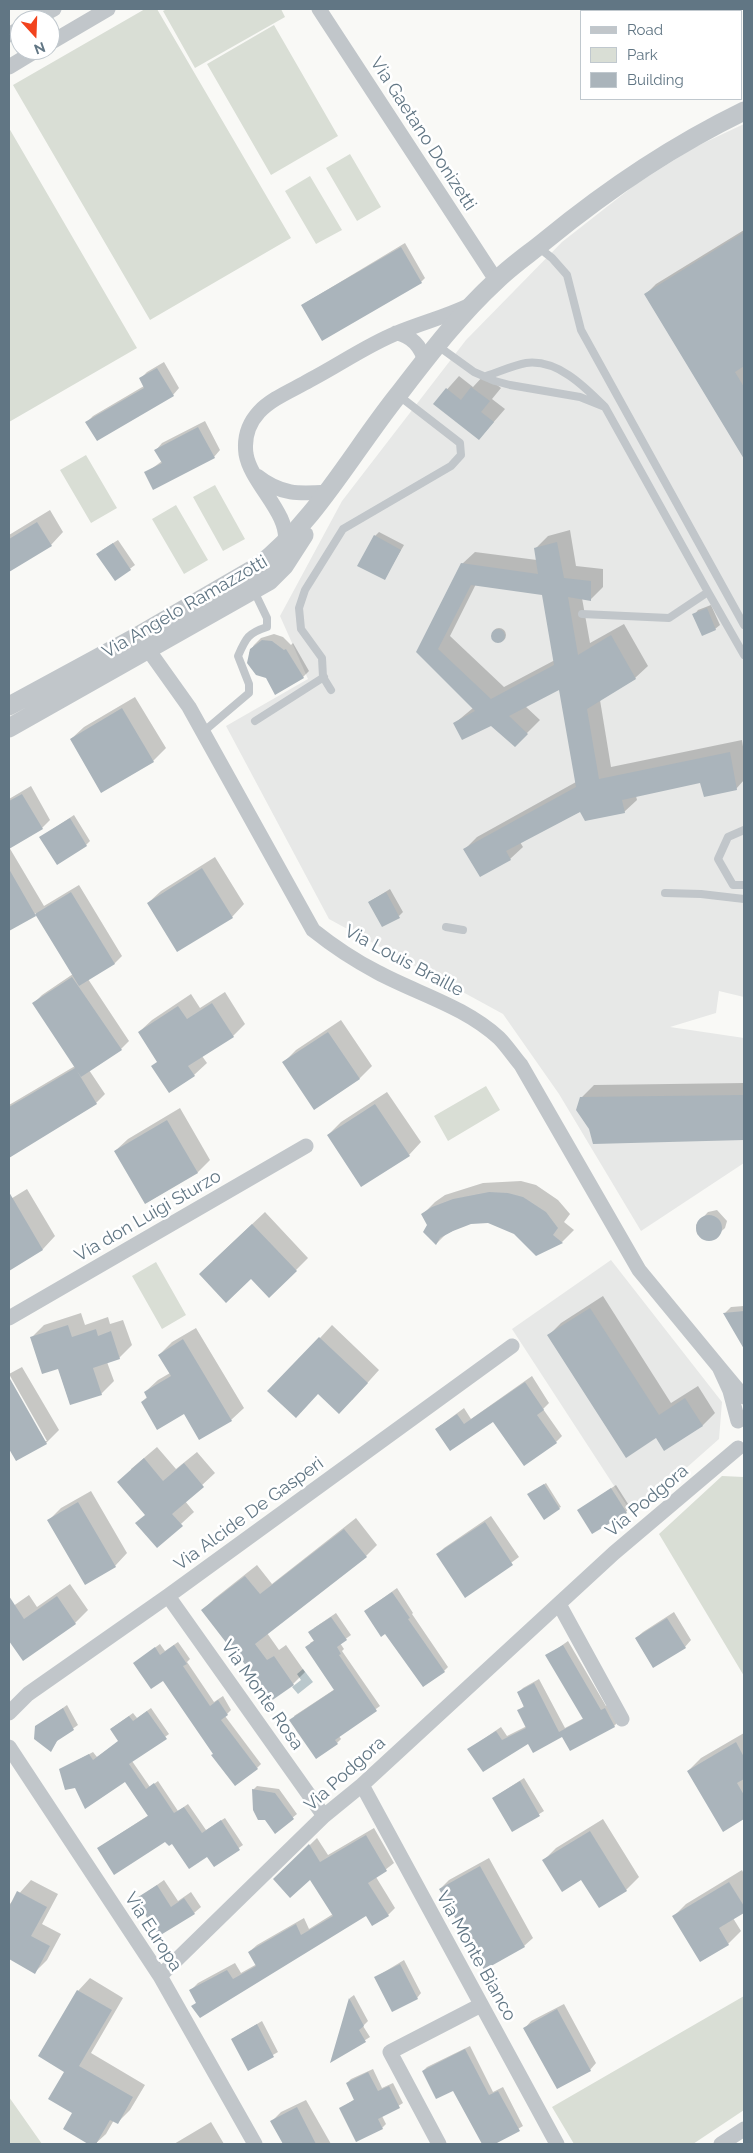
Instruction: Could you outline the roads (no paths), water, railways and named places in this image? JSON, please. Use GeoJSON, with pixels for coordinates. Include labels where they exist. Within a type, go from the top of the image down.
{"type":"FeatureCollection","features":[{"type":"Feature","properties":{"kind":"street"},"geometry":{"type":"LineString","coordinates":[[60,37],[108,9]]}},
{"type":"Feature","properties":{"kind":"street","name":"Via Gaetano Donizetti"},"geometry":{"type":"LineString","coordinates":[[319,9],[496,280]]}},
{"type":"Feature","properties":{"kind":"street"},"geometry":{"type":"LineString","coordinates":[[9,67],[21,60]]}},
{"type":"Feature","properties":{"kind":"street"},"geometry":{"type":"LineString","coordinates":[[252,472],[275,487],[287,492],[298,494],[327,492],[398,395],[472,304],[496,280],[579,212],[654,160],[744,111]]}},
{"type":"Feature","properties":{"kind":"street"},"geometry":{"type":"LineString","coordinates":[[285,544],[284,528],[278,514],[252,472],[246,457],[246,434],[259,412],[274,401],[396,333],[444,317],[472,304]]}},
{"type":"Feature","properties":{"kind":"street"},"geometry":{"type":"LineString","coordinates":[[396,333],[414,340],[425,362]]}},
{"type":"Feature","properties":{"kind":"street","name":"Via Angelo Ramazzotti"},"geometry":{"type":"LineString","coordinates":[[9,728],[143,643],[257,567],[285,544],[327,492]]}},
{"type":"Feature","properties":{"kind":"street","name":"Via Angelo Ramazzotti"},"geometry":{"type":"LineString","coordinates":[[9,706],[254,590],[277,575],[303,537],[327,492]]}},
{"type":"Feature","properties":{"kind":"street","name":"Via Louis Braille"},"geometry":{"type":"LineString","coordinates":[[143,643],[189,707],[313,930],[340,951],[378,973],[443,1002],[480,1024],[500,1039],[520,1065],[639,1270],[744,1397]]}},
{"type":"Feature","properties":{"kind":"street","name":"Via don Luigi Sturzo"},"geometry":{"type":"LineString","coordinates":[[9,1318],[306,1146]]}},
{"type":"Feature","properties":{"kind":"street","name":"Via Alcide De Gasperi"},"geometry":{"type":"LineString","coordinates":[[9,1713],[28,1694],[168,1596],[512,1346]]}},
{"type":"Feature","properties":{"kind":"street"},"geometry":{"type":"LineString","coordinates":[[720,1367],[741,1418],[735,1428],[735,1436],[741,1452]]}},
{"type":"Feature","properties":{"kind":"street","name":"Via Podgora"},"geometry":{"type":"LineString","coordinates":[[160,1976],[324,1816],[362,1786],[614,1553],[741,1452]]}},
{"type":"Feature","properties":{"kind":"street","name":"Via Monte Rosa"},"geometry":{"type":"LineString","coordinates":[[168,1596],[324,1816]]}},
{"type":"Feature","properties":{"kind":"street"},"geometry":{"type":"LineString","coordinates":[[559,1604],[622,1719]]}},
{"type":"Feature","properties":{"kind":"street","name":"Via Europa"},"geometry":{"type":"LineString","coordinates":[[9,1747],[160,1976],[254,2144]]}},
{"type":"Feature","properties":{"kind":"street","name":"Via Monte Bianco"},"geometry":{"type":"LineString","coordinates":[[362,1786],[481,2005],[553,2143]]}},
{"type":"Feature","properties":{"kind":"street"},"geometry":{"type":"LineString","coordinates":[[438,2144],[390,2052],[481,2005]]}},
{"type":"Feature","properties":{"kind":"street"},"geometry":{"type":"LineString","coordinates":[[721,2144],[744,2129]]}},
{"type":"Feature","properties":{"kind":"lane"},"geometry":{"type":"LineString","coordinates":[[538,247],[552,258],[567,275],[581,330],[744,625]]}},
{"type":"Feature","properties":{"kind":"lane"},"geometry":{"type":"LineString","coordinates":[[438,346],[474,372],[510,385],[580,396],[605,407]]}},
{"type":"Feature","properties":{"kind":"lane"},"geometry":{"type":"LineString","coordinates":[[486,376],[526,363],[545,364],[580,383],[605,407],[744,655]]}},
{"type":"Feature","properties":{"kind":"lane"},"geometry":{"type":"LineString","coordinates":[[331,690],[324,677],[322,658],[301,629],[299,608],[305,590],[343,529],[451,466],[461,455],[460,443],[398,395]]}},
{"type":"Feature","properties":{"kind":"lane"},"geometry":{"type":"LineString","coordinates":[[203,732],[249,693],[249,684],[238,656],[245,640],[253,631],[267,627],[267,618],[254,590]]}},
{"type":"Feature","properties":{"kind":"lane"},"geometry":{"type":"LineString","coordinates":[[582,614],[669,618],[708,592]]}},
{"type":"Feature","properties":{"kind":"lane"},"geometry":{"type":"LineString","coordinates":[[256,721],[324,677]]}},
{"type":"Feature","properties":{"kind":"lane"},"geometry":{"type":"LineString","coordinates":[[744,830],[728,837],[718,859],[733,885],[744,885]]}},
{"type":"Feature","properties":{"kind":"lane"},"geometry":{"type":"LineString","coordinates":[[664,893],[701,894],[744,900]]}},
{"type":"Feature","properties":{"kind":"lane"},"geometry":{"type":"LineString","coordinates":[[446,927],[463,930]]}}]}
